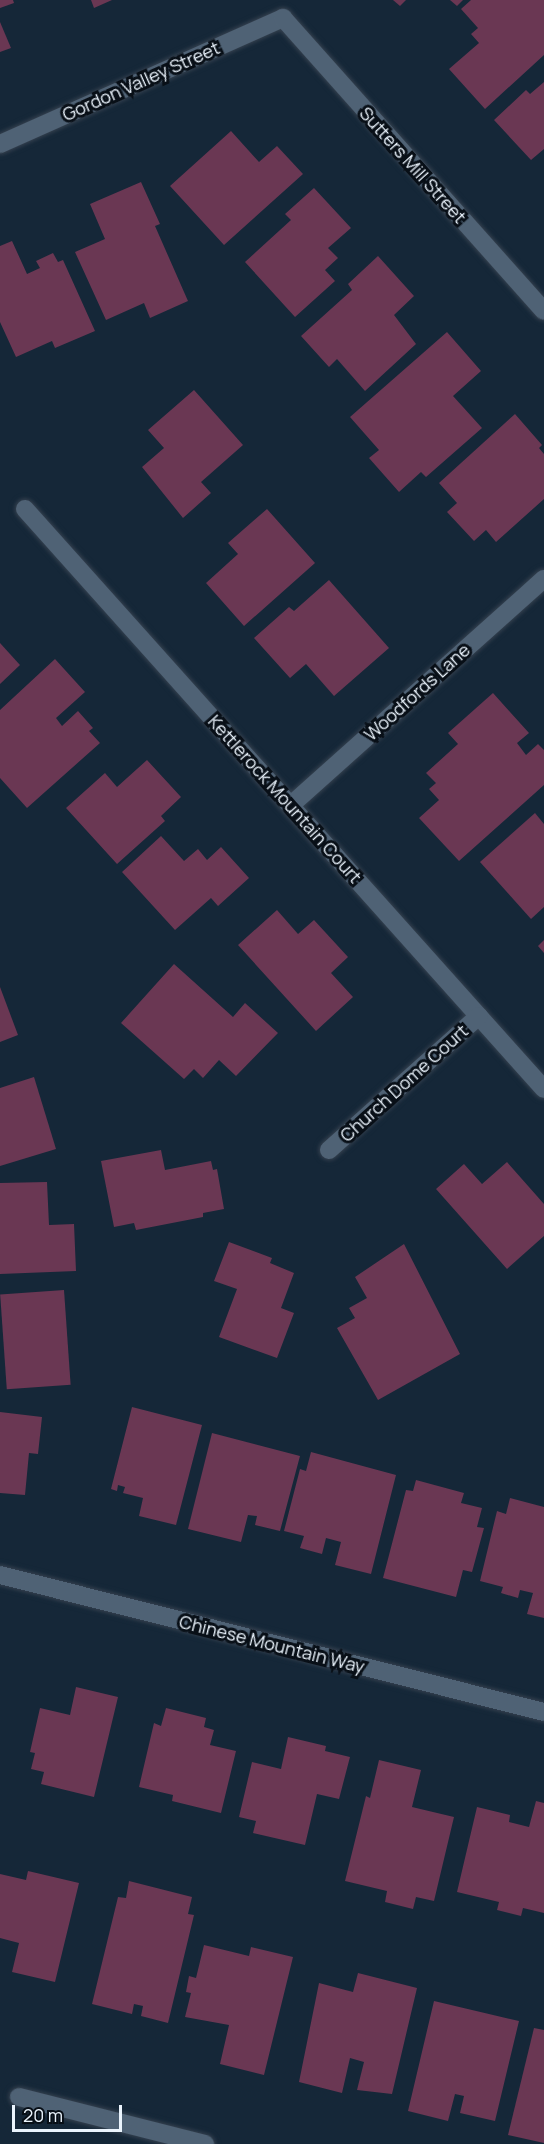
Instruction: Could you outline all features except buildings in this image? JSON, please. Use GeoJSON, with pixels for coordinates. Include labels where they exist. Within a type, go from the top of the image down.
{"type":"FeatureCollection","features":[{"type":"Feature","properties":{"kind":"street","name":"Gordon Valley Street"},"geometry":{"type":"LineString","coordinates":[[0,144],[283,18]]}},
{"type":"Feature","properties":{"kind":"street","name":"Sutters Mill Street"},"geometry":{"type":"LineString","coordinates":[[283,18],[544,311]]}},
{"type":"Feature","properties":{"kind":"street","name":"Kettlerock Mountain Court"},"geometry":{"type":"LineString","coordinates":[[25,508],[544,1089]]}},
{"type":"Feature","properties":{"kind":"street","name":"Woodfords Lane"},"geometry":{"type":"LineString","coordinates":[[291,806],[544,579]]}},
{"type":"Feature","properties":{"kind":"street","name":"Church Dome Court"},"geometry":{"type":"LineString","coordinates":[[329,1150],[479,1016]]}},
{"type":"Feature","properties":{"kind":"street","name":"Chinese Mountain Way"},"geometry":{"type":"LineString","coordinates":[[0,1575],[544,1712]]}},
{"type":"Feature","properties":{"kind":"street"},"geometry":{"type":"LineString","coordinates":[[19,2097],[205,2144]]}}]}
